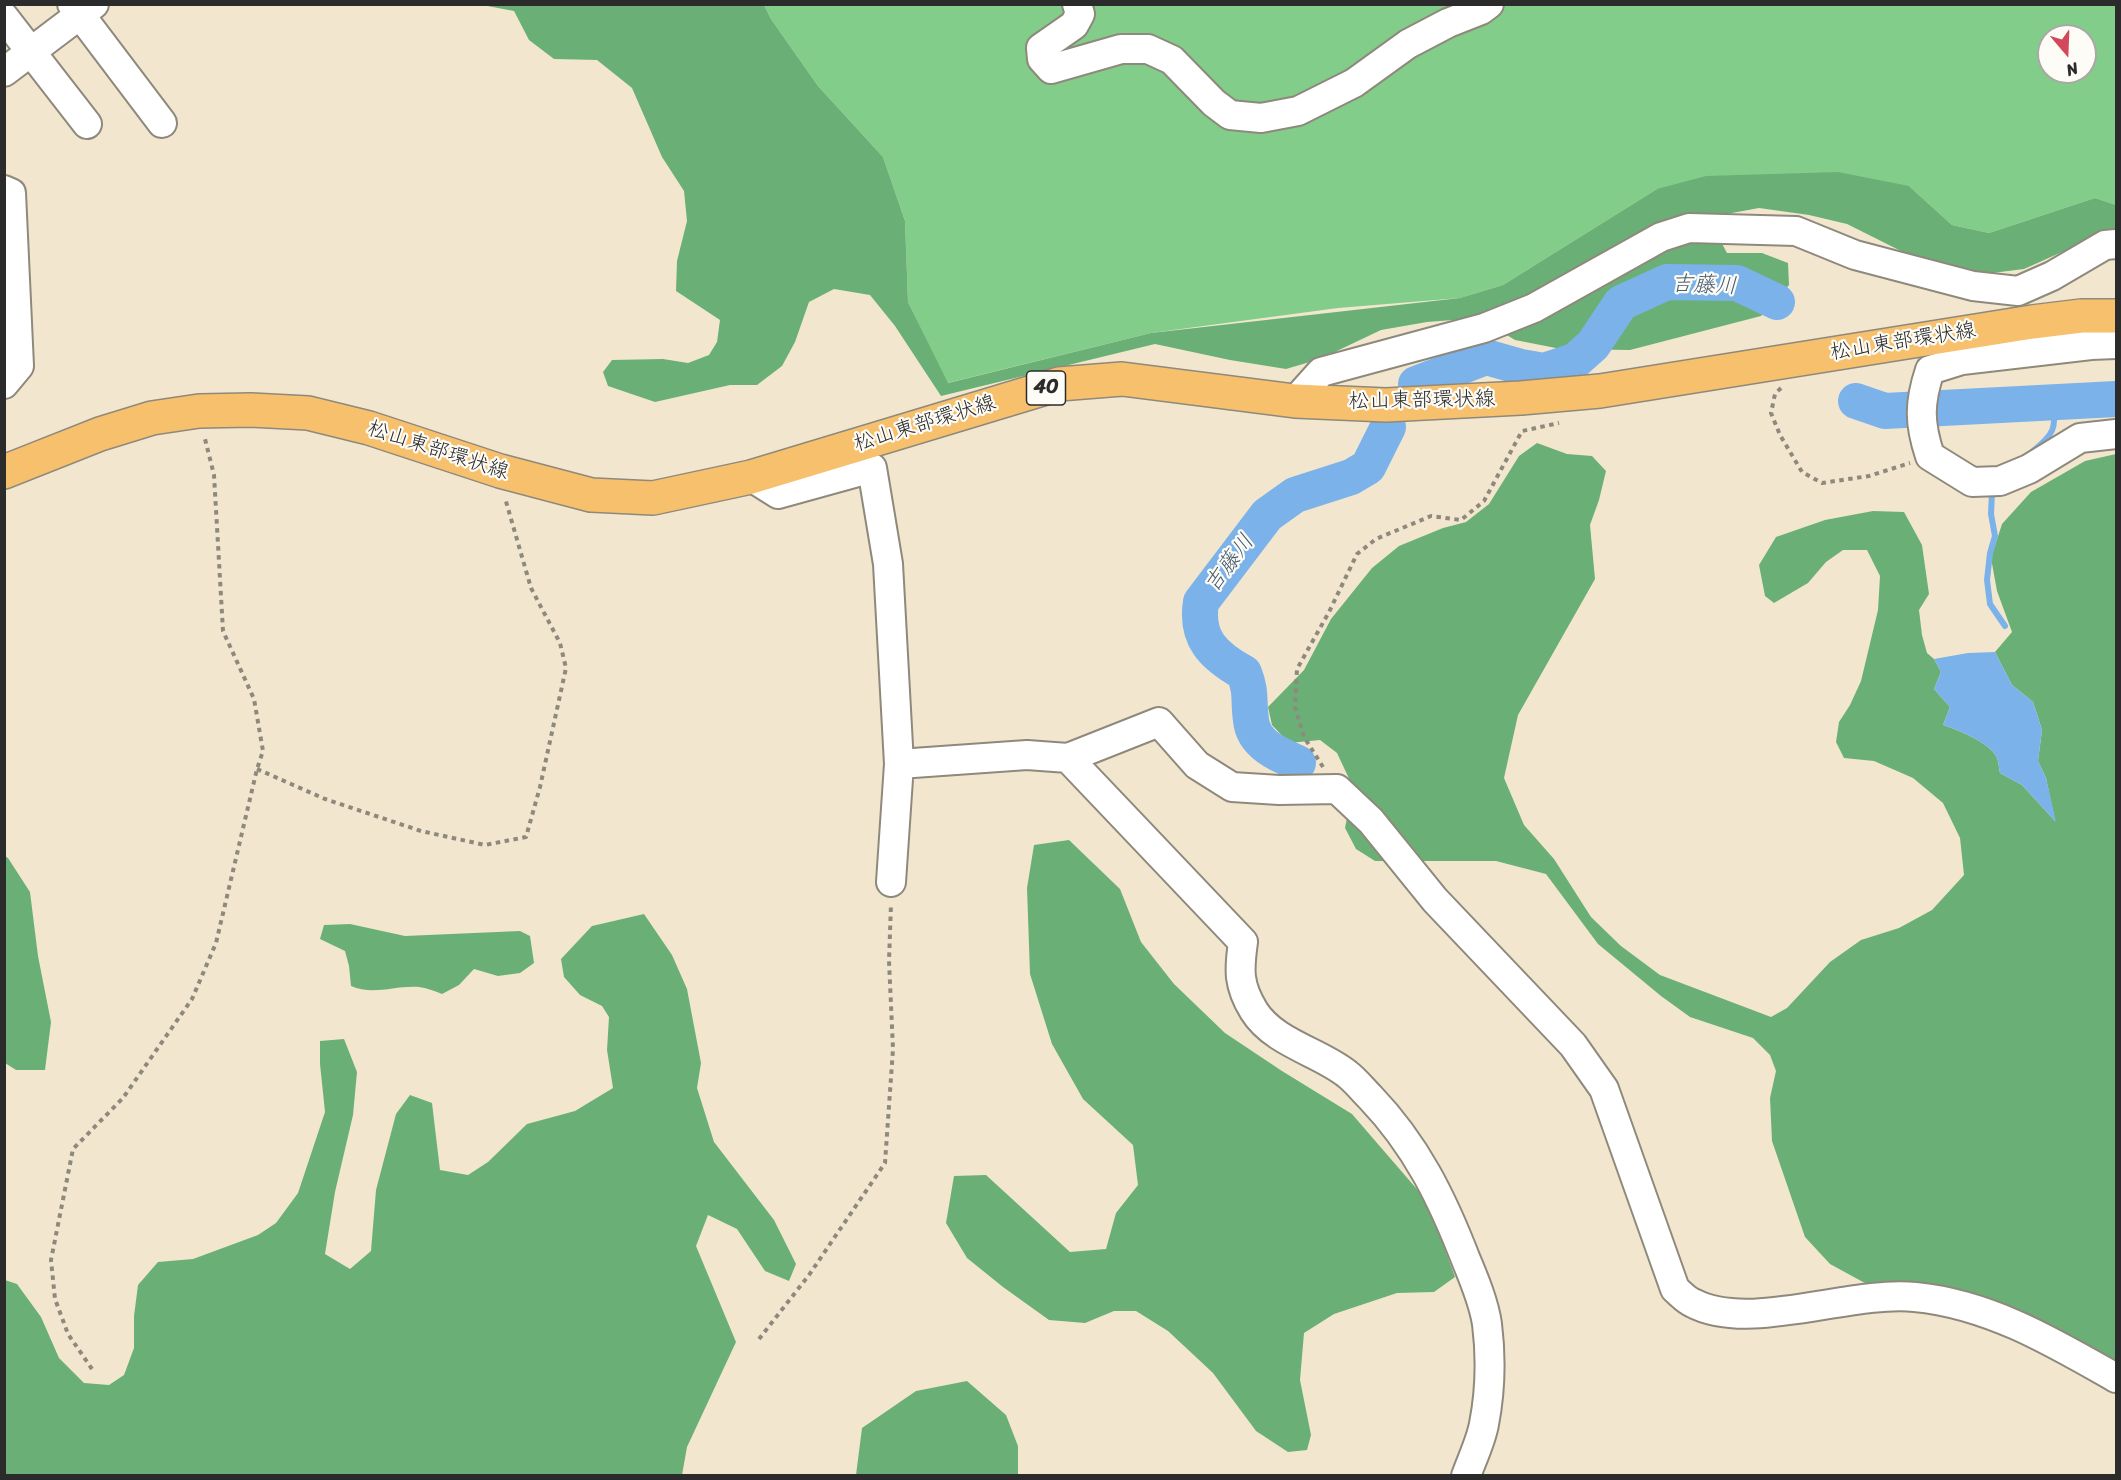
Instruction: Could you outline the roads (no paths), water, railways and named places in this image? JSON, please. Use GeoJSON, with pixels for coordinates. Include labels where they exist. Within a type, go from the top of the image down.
{"type":"FeatureCollection","features":[{"type":"Feature","properties":{"kind":"main road","name":"松山東部環状線"},"geometry":{"type":"LineString","coordinates":[[4,472],[152,418],[199,411],[251,410],[309,413],[369,428],[500,471],[591,495],[654,498],[751,477],[1059,384],[1122,379],[1295,400],[1386,405],[1521,398],[1600,391],[2032,322],[2081,316],[2116,316]]}},
{"type":"Feature","properties":{"kind":"street"},"geometry":{"type":"LineString","coordinates":[[1077,4],[1080,14],[1074,26],[1041,48],[1042,59],[1051,69],[1121,49],[1148,49],[1172,60],[1214,103],[1230,115],[1261,118],[1298,111],[1354,83],[1408,44],[1490,4]]}},
{"type":"Feature","properties":{"kind":"street"},"geometry":{"type":"LineString","coordinates":[[4,72],[82,8],[162,123]]}},
{"type":"Feature","properties":{"kind":"street"},"geometry":{"type":"LineString","coordinates":[[4,17],[87,124]]}},
{"type":"Feature","properties":{"kind":"street"},"geometry":{"type":"LineString","coordinates":[[4,190],[11,193],[11,334],[19,366],[4,384]]}},
{"type":"Feature","properties":{"kind":"street"},"geometry":{"type":"LineString","coordinates":[[1295,400],[1321,372],[1484,328],[1534,308],[1661,237],[1689,228],[1796,231],[1855,255],[1973,286],[2018,291],[2052,276],[2105,244],[2116,244]]}},
{"type":"Feature","properties":{"kind":"street"},"geometry":{"type":"LineString","coordinates":[[2116,345],[2091,345],[1962,360],[1930,370],[1923,393],[1922,429],[1930,456],[1972,482],[2000,481],[2029,469],[2080,438],[2116,434]]}},
{"type":"Feature","properties":{"kind":"street"},"geometry":{"type":"LineString","coordinates":[[751,477],[778,494],[873,468],[888,564],[899,764],[891,882]]}},
{"type":"Feature","properties":{"kind":"street"},"geometry":{"type":"LineString","coordinates":[[899,764],[1027,755],[1068,758],[1160,722],[1197,765],[1232,788],[1337,789],[1371,821],[1435,900],[1573,1045],[1604,1089],[1675,1289],[1692,1303],[1719,1312],[1753,1314],[1859,1299],[1913,1296],[1962,1305],[1995,1316],[2051,1340],[2116,1378]]}},
{"type":"Feature","properties":{"kind":"street"},"geometry":{"type":"LineString","coordinates":[[1068,758],[1243,942],[1239,971],[1245,992],[1255,1013],[1272,1030],[1293,1045],[1347,1073],[1397,1126],[1426,1170],[1450,1219],[1472,1274],[1487,1323],[1489,1373],[1484,1425],[1466,1476]]}},
{"type":"Feature","properties":{"kind":"water"},"geometry":{"type":"Polygon","coordinates":[[[1995,652],[2012,685],[2033,702],[2042,730],[2038,761],[2046,778],[2056,822],[2022,785],[2000,773],[1994,752],[1973,738],[1943,725],[1950,707],[1934,689],[1941,672],[1934,659],[1968,653],[1995,652]]]}},
{"type":"Feature","properties":{"kind":"waterway","name":"吉藤川"},"geometry":{"type":"LineString","coordinates":[[1416,384],[1486,357],[1544,371],[1575,361],[1593,345],[1621,303],[1667,282],[1737,283],[1777,302]]}},
{"type":"Feature","properties":{"kind":"waterway","name":"吉藤川"},"geometry":{"type":"LineString","coordinates":[[1856,401],[1885,411],[2116,399]]}},
{"type":"Feature","properties":{"kind":"waterway"},"geometry":{"type":"LineString","coordinates":[[2033,451],[2050,435],[2054,425],[2054,402]]}},
{"type":"Feature","properties":{"kind":"waterway","name":"吉藤川"},"geometry":{"type":"LineString","coordinates":[[1298,763],[1268,748],[1257,736],[1251,720],[1249,691],[1244,673],[1224,660],[1209,645],[1201,626],[1201,602],[1267,515],[1295,495],[1351,477],[1368,467],[1388,427]]}},
{"type":"Feature","properties":{"kind":"waterway"},"geometry":{"type":"LineString","coordinates":[[1992,492],[1991,514],[1995,536],[1990,553],[1987,580],[1990,604],[2005,626]]}}]}
